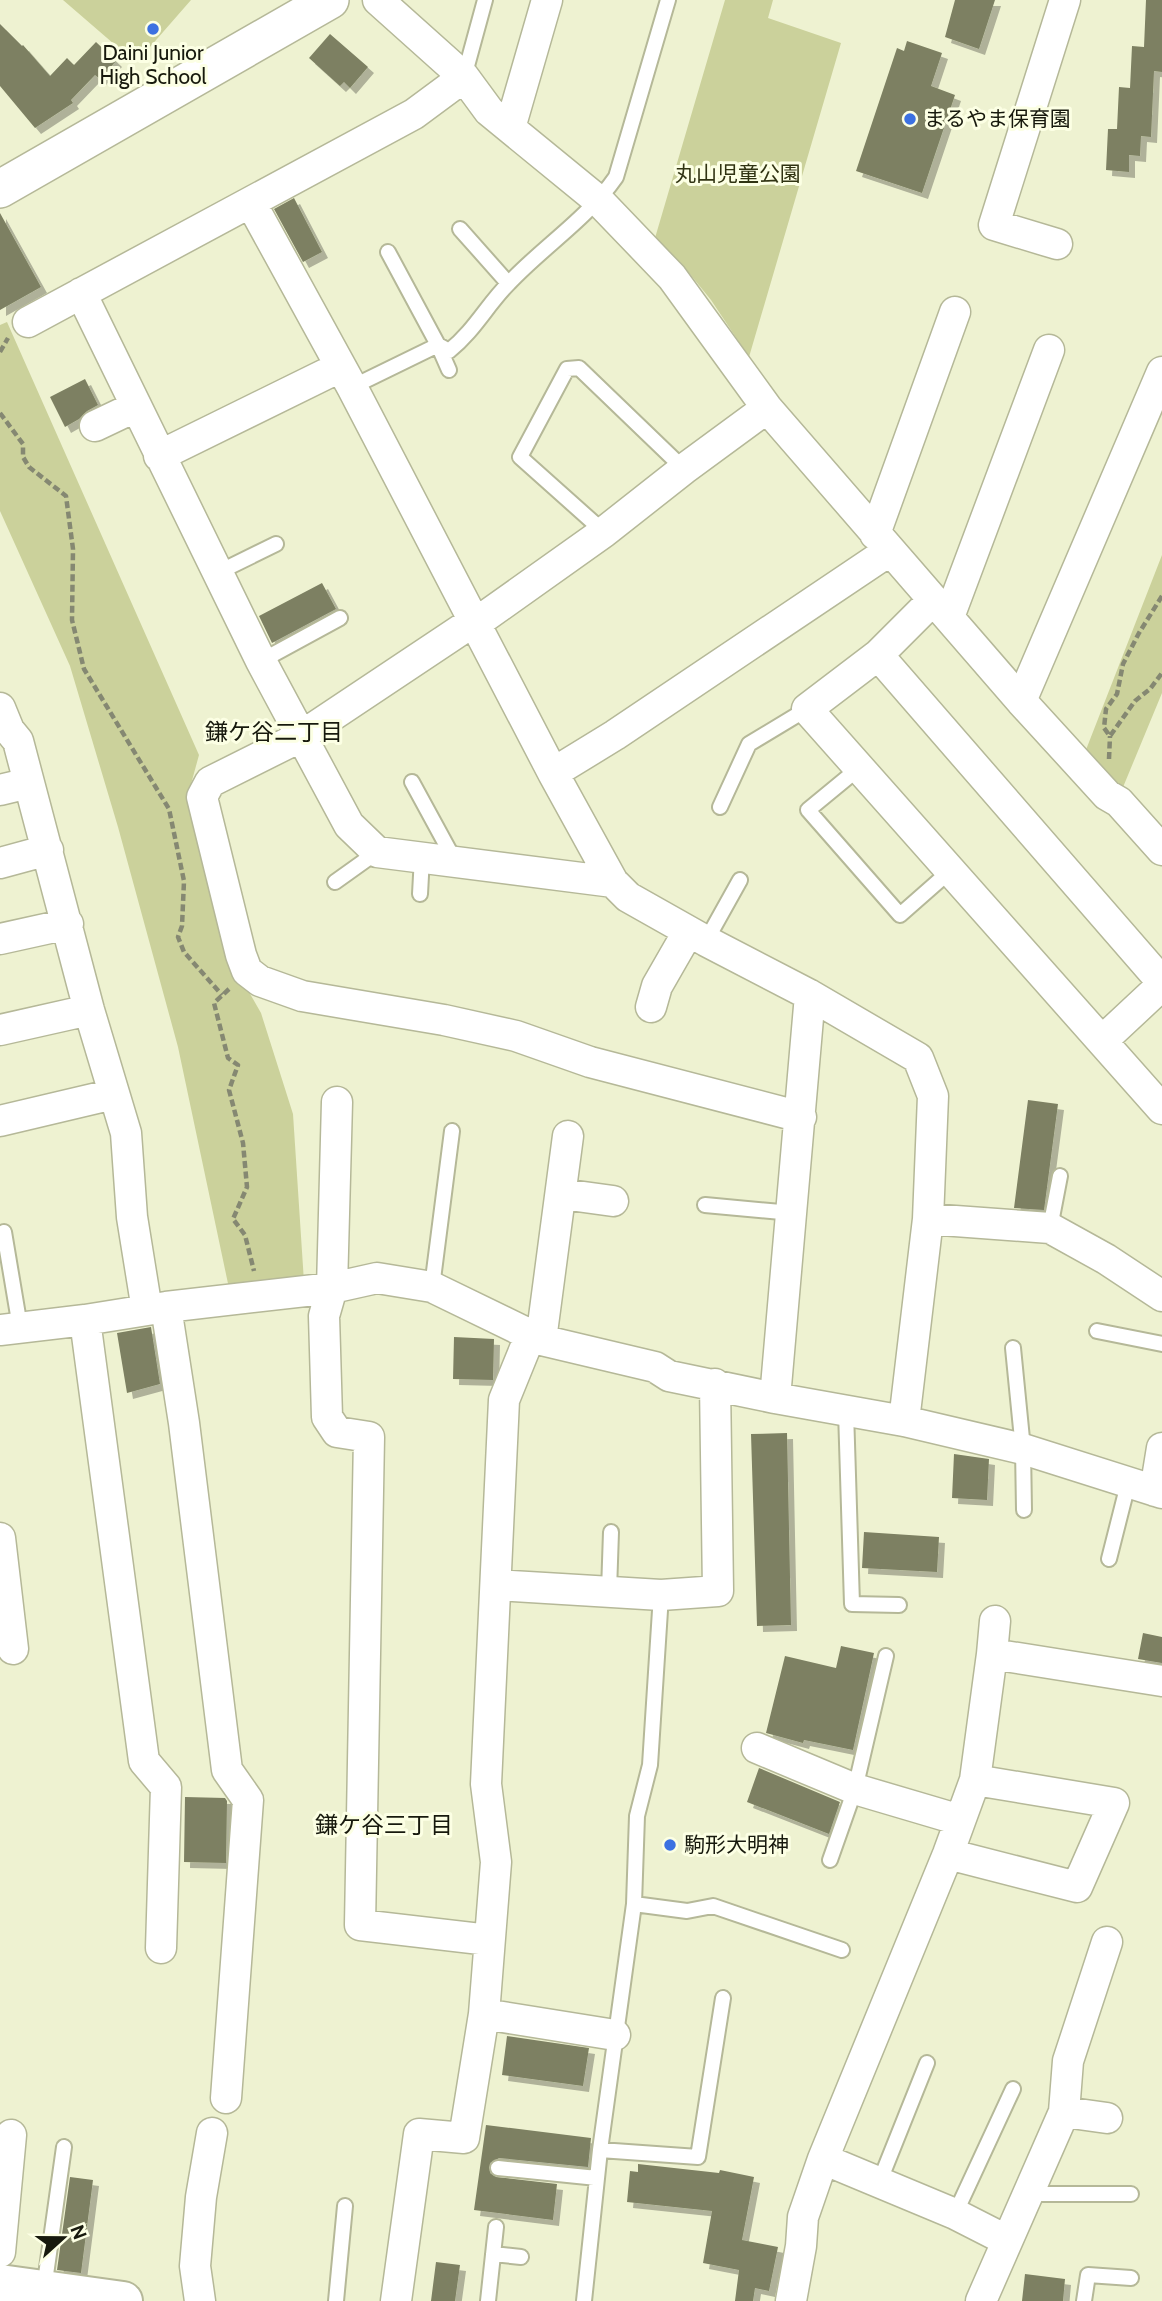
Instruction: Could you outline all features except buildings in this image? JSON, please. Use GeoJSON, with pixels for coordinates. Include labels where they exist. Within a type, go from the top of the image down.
{"type":"FeatureCollection","features":[{"type":"Feature","properties":{"kind":"main road"},"geometry":{"type":"LineString","coordinates":[[13,2282],[103,2300]]}},
{"type":"Feature","properties":{"kind":"street"},"geometry":{"type":"LineString","coordinates":[[0,189],[330,0]]}},
{"type":"Feature","properties":{"kind":"street"},"geometry":{"type":"LineString","coordinates":[[378,0],[464,77],[489,111],[599,201],[673,277],[767,408],[882,543],[1107,795],[1119,802],[1162,849]]}},
{"type":"Feature","properties":{"kind":"street"},"geometry":{"type":"LineString","coordinates":[[510,128],[547,0]]}},
{"type":"Feature","properties":{"kind":"street"},"geometry":{"type":"LineString","coordinates":[[1057,244],[994,225],[1065,0]]}},
{"type":"Feature","properties":{"kind":"street"},"geometry":{"type":"LineString","coordinates":[[28,322],[414,114],[464,77]]}},
{"type":"Feature","properties":{"kind":"street"},"geometry":{"type":"LineString","coordinates":[[251,203],[613,881],[628,897],[697,937],[810,995],[918,1058],[933,1096],[928,1219],[904,1421]]}},
{"type":"Feature","properties":{"kind":"street"},"geometry":{"type":"LineString","coordinates":[[81,293],[261,661],[349,825],[377,852],[613,881]]}},
{"type":"Feature","properties":{"kind":"street"},"geometry":{"type":"LineString","coordinates":[[553,773],[615,735],[882,543],[955,312]]}},
{"type":"Feature","properties":{"kind":"street"},"geometry":{"type":"LineString","coordinates":[[1049,351],[941,608],[807,709],[1162,1109]]}},
{"type":"Feature","properties":{"kind":"street"},"geometry":{"type":"LineString","coordinates":[[1021,701],[1162,372]]}},
{"type":"Feature","properties":{"kind":"street"},"geometry":{"type":"LineString","coordinates":[[159,456],[346,377]]}},
{"type":"Feature","properties":{"kind":"street"},"geometry":{"type":"LineString","coordinates":[[95,426],[135,407]]}},
{"type":"Feature","properties":{"kind":"street"},"geometry":{"type":"LineString","coordinates":[[767,408],[684,468],[604,532],[483,618],[474,621],[300,737],[209,782],[202,797],[251,982],[260,982],[302,996],[444,1020],[516,1036],[590,1062],[801,1117]]}},
{"type":"Feature","properties":{"kind":"street"},"geometry":{"type":"LineString","coordinates":[[878,655],[1162,984],[1102,1041]]}},
{"type":"Feature","properties":{"kind":"street"},"geometry":{"type":"LineString","coordinates":[[0,708],[9,730],[18,741],[89,1010],[126,1133],[132,1217],[184,1423],[227,1770],[248,1800],[226,2098]]}},
{"type":"Feature","properties":{"kind":"street"},"geometry":{"type":"LineString","coordinates":[[0,790],[29,783]]}},
{"type":"Feature","properties":{"kind":"street"},"geometry":{"type":"LineString","coordinates":[[0,863],[48,850]]}},
{"type":"Feature","properties":{"kind":"street"},"geometry":{"type":"LineString","coordinates":[[0,939],[68,924]]}},
{"type":"Feature","properties":{"kind":"street"},"geometry":{"type":"LineString","coordinates":[[651,1007],[657,986],[697,937]]}},
{"type":"Feature","properties":{"kind":"street"},"geometry":{"type":"LineString","coordinates":[[775,1398],[810,995]]}},
{"type":"Feature","properties":{"kind":"street"},"geometry":{"type":"LineString","coordinates":[[0,1030],[89,1010]]}},
{"type":"Feature","properties":{"kind":"street"},"geometry":{"type":"LineString","coordinates":[[0,1121],[114,1094]]}},
{"type":"Feature","properties":{"kind":"street"},"geometry":{"type":"LineString","coordinates":[[337,1102],[332,1288],[324,1316],[327,1417],[337,1432],[369,1437],[360,1925],[489,1940]]}},
{"type":"Feature","properties":{"kind":"street"},"geometry":{"type":"LineString","coordinates":[[396,2301],[419,2134],[464,2138],[484,2014],[496,1861],[486,1784],[504,1400],[535,1338],[562,1194],[568,1136]]}},
{"type":"Feature","properties":{"kind":"street"},"geometry":{"type":"LineString","coordinates":[[562,1194],[613,1201]]}},
{"type":"Feature","properties":{"kind":"street"},"geometry":{"type":"LineString","coordinates":[[928,1219],[1050,1228],[1106,1259],[1162,1296]]}},
{"type":"Feature","properties":{"kind":"street"},"geometry":{"type":"LineString","coordinates":[[10,1329],[157,1308],[332,1288],[377,1278],[432,1287],[535,1338],[655,1367],[670,1376],[904,1421],[1023,1449],[1148,1489],[1162,1448]]}},
{"type":"Feature","properties":{"kind":"street"},"geometry":{"type":"LineString","coordinates":[[85,1320],[144,1761],[166,1787],[161,1948]]}},
{"type":"Feature","properties":{"kind":"street"},"geometry":{"type":"LineString","coordinates":[[496,1585],[662,1595],[718,1591],[715,1384]]}},
{"type":"Feature","properties":{"kind":"street"},"geometry":{"type":"LineString","coordinates":[[0,1538],[13,1649]]}},
{"type":"Feature","properties":{"kind":"street"},"geometry":{"type":"LineString","coordinates":[[791,2301],[801,2246],[803,2217],[823,2159],[948,1853],[975,1780],[995,1621]]}},
{"type":"Feature","properties":{"kind":"street"},"geometry":{"type":"LineString","coordinates":[[992,1654],[1162,1681]]}},
{"type":"Feature","properties":{"kind":"street"},"geometry":{"type":"LineString","coordinates":[[757,1748],[855,1789],[960,1820]]}},
{"type":"Feature","properties":{"kind":"street"},"geometry":{"type":"LineString","coordinates":[[948,1853],[1077,1887],[1114,1803],[975,1780]]}},
{"type":"Feature","properties":{"kind":"street"},"geometry":{"type":"LineString","coordinates":[[981,2301],[1064,2112],[1055,2076],[1068,2061],[1107,1942]]}},
{"type":"Feature","properties":{"kind":"street"},"geometry":{"type":"LineString","coordinates":[[484,2014],[615,2035]]}},
{"type":"Feature","properties":{"kind":"street"},"geometry":{"type":"LineString","coordinates":[[1064,2112],[1107,2118]]}},
{"type":"Feature","properties":{"kind":"street"},"geometry":{"type":"LineString","coordinates":[[200,2301],[195,2266],[201,2197],[212,2133]]}},
{"type":"Feature","properties":{"kind":"street"},"geometry":{"type":"LineString","coordinates":[[11,2135],[13,2282]]}},
{"type":"Feature","properties":{"kind":"street"},"geometry":{"type":"LineString","coordinates":[[823,2159],[956,2214],[1006,2239]]}},
{"type":"Feature","properties":{"kind":"lane"},"geometry":{"type":"LineString","coordinates":[[464,77],[485,0]]}},
{"type":"Feature","properties":{"kind":"lane"},"geometry":{"type":"LineString","coordinates":[[346,377],[438,345],[449,351],[466,337],[508,283],[599,201],[616,177],[668,0]]}},
{"type":"Feature","properties":{"kind":"lane"},"geometry":{"type":"LineString","coordinates":[[460,229],[508,283]]}},
{"type":"Feature","properties":{"kind":"lane"},"geometry":{"type":"LineString","coordinates":[[388,252],[449,370]]}},
{"type":"Feature","properties":{"kind":"lane"},"geometry":{"type":"LineString","coordinates":[[604,532],[520,457],[568,369],[579,368],[684,468]]}},
{"type":"Feature","properties":{"kind":"lane"},"geometry":{"type":"LineString","coordinates":[[217,573],[276,544]]}},
{"type":"Feature","properties":{"kind":"lane"},"geometry":{"type":"LineString","coordinates":[[261,661],[340,618]]}},
{"type":"Feature","properties":{"kind":"lane"},"geometry":{"type":"LineString","coordinates":[[720,807],[749,744],[807,709]]}},
{"type":"Feature","properties":{"kind":"lane"},"geometry":{"type":"LineString","coordinates":[[859,768],[808,810],[900,915],[950,870]]}},
{"type":"Feature","properties":{"kind":"lane"},"geometry":{"type":"LineString","coordinates":[[412,782],[455,861]]}},
{"type":"Feature","properties":{"kind":"lane"},"geometry":{"type":"LineString","coordinates":[[335,882],[377,852]]}},
{"type":"Feature","properties":{"kind":"lane"},"geometry":{"type":"LineString","coordinates":[[420,894],[422,857]]}},
{"type":"Feature","properties":{"kind":"lane"},"geometry":{"type":"LineString","coordinates":[[697,937],[740,880]]}},
{"type":"Feature","properties":{"kind":"lane"},"geometry":{"type":"LineString","coordinates":[[432,1287],[452,1131]]}},
{"type":"Feature","properties":{"kind":"lane"},"geometry":{"type":"LineString","coordinates":[[1050,1228],[1060,1176]]}},
{"type":"Feature","properties":{"kind":"lane"},"geometry":{"type":"LineString","coordinates":[[705,1205],[792,1213]]}},
{"type":"Feature","properties":{"kind":"lane"},"geometry":{"type":"LineString","coordinates":[[4,1232],[10,1329]]}},
{"type":"Feature","properties":{"kind":"lane"},"geometry":{"type":"LineString","coordinates":[[1097,1331],[1162,1344]]}},
{"type":"Feature","properties":{"kind":"lane"},"geometry":{"type":"LineString","coordinates":[[1013,1348],[1023,1449],[1024,1510]]}},
{"type":"Feature","properties":{"kind":"lane"},"geometry":{"type":"LineString","coordinates":[[846,1411],[852,1604],[899,1605]]}},
{"type":"Feature","properties":{"kind":"lane"},"geometry":{"type":"LineString","coordinates":[[1109,1559],[1148,1489]]}},
{"type":"Feature","properties":{"kind":"lane"},"geometry":{"type":"LineString","coordinates":[[609,1591],[611,1532]]}},
{"type":"Feature","properties":{"kind":"lane"},"geometry":{"type":"LineString","coordinates":[[584,2301],[600,2150],[634,1904],[637,1816],[650,1765],[662,1595]]}},
{"type":"Feature","properties":{"kind":"lane"},"geometry":{"type":"LineString","coordinates":[[830,1860],[855,1789],[886,1656]]}},
{"type":"Feature","properties":{"kind":"lane"},"geometry":{"type":"LineString","coordinates":[[634,1904],[687,1911],[713,1906],[842,1950]]}},
{"type":"Feature","properties":{"kind":"lane"},"geometry":{"type":"LineString","coordinates":[[600,2150],[698,2157],[723,1998]]}},
{"type":"Feature","properties":{"kind":"lane"},"geometry":{"type":"LineString","coordinates":[[879,2182],[926,2063]]}},
{"type":"Feature","properties":{"kind":"lane"},"geometry":{"type":"LineString","coordinates":[[956,2214],[1013,2089]]}},
{"type":"Feature","properties":{"kind":"lane"},"geometry":{"type":"LineString","coordinates":[[13,2282],[64,2147]]}},
{"type":"Feature","properties":{"kind":"lane"},"geometry":{"type":"LineString","coordinates":[[498,2168],[597,2178]]}},
{"type":"Feature","properties":{"kind":"lane"},"geometry":{"type":"LineString","coordinates":[[1027,2194],[1131,2194]]}},
{"type":"Feature","properties":{"kind":"lane"},"geometry":{"type":"LineString","coordinates":[[336,2301],[345,2206]]}},
{"type":"Feature","properties":{"kind":"lane"},"geometry":{"type":"LineString","coordinates":[[488,2301],[496,2227]]}},
{"type":"Feature","properties":{"kind":"lane"},"geometry":{"type":"LineString","coordinates":[[493,2254],[521,2257]]}},
{"type":"Feature","properties":{"kind":"lane"},"geometry":{"type":"LineString","coordinates":[[1084,2301],[1088,2275],[1132,2278]]}},
{"type":"Feature","properties":{"kind":"path"},"geometry":{"type":"LineString","coordinates":[[0,413],[23,444],[23,457],[29,467],[66,496],[73,549],[72,620],[84,669],[169,809],[184,881],[182,926],[178,937],[184,952],[222,995]]}},
{"type":"Feature","properties":{"kind":"path"},"geometry":{"type":"LineString","coordinates":[[1162,596],[1139,633],[1124,664],[1117,694],[1106,709],[1104,727],[1110,736],[1135,701],[1150,689],[1162,673]]}},
{"type":"Feature","properties":{"kind":"path"},"geometry":{"type":"LineString","coordinates":[[251,982],[222,995],[214,1003],[229,1058],[238,1065],[229,1090],[243,1143],[247,1187],[233,1219],[245,1236],[258,1287],[271,1295]]}},
{"type":"Feature","properties":{"kind":"green space"},"geometry":{"type":"Polygon","coordinates":[[[63,0],[191,0],[136,63],[63,0]]]}},
{"type":"Feature","properties":{"kind":"green space","name":"丸山児童公園"},"geometry":{"type":"Polygon","coordinates":[[[725,0],[773,0],[768,18],[841,43],[749,357],[711,300],[685,268],[655,238],[725,0]]]}},
{"type":"Feature","properties":{"kind":"green space"},"geometry":{"type":"Polygon","coordinates":[[[7,322],[199,755],[188,795],[229,957],[261,1013],[293,1114],[304,1282],[230,1293],[178,1047],[118,827],[70,666],[0,511],[0,325],[7,322]]]}},
{"type":"Feature","properties":{"kind":"green space"},"geometry":{"type":"Polygon","coordinates":[[[1162,555],[1162,693],[1121,792],[1082,760],[1162,555]]]}},
{"type":"Feature","properties":{"kind":"place","name":"Daini Junior High School"},"geometry":{"type":"Point","coordinates":[153,29]}},
{"type":"Feature","properties":{"kind":"place","name":"まるやま保育園"},"geometry":{"type":"Point","coordinates":[910,119]}},
{"type":"Feature","properties":{"kind":"place","name":"駒形大明神"},"geometry":{"type":"Point","coordinates":[670,1845]}},
{"type":"Feature","properties":{"kind":"district","name":"鎌ケ谷二丁目"},"geometry":{"type":"Point","coordinates":[274,732]}},
{"type":"Feature","properties":{"kind":"district","name":"鎌ケ谷三丁目"},"geometry":{"type":"Point","coordinates":[384,1825]}}]}
